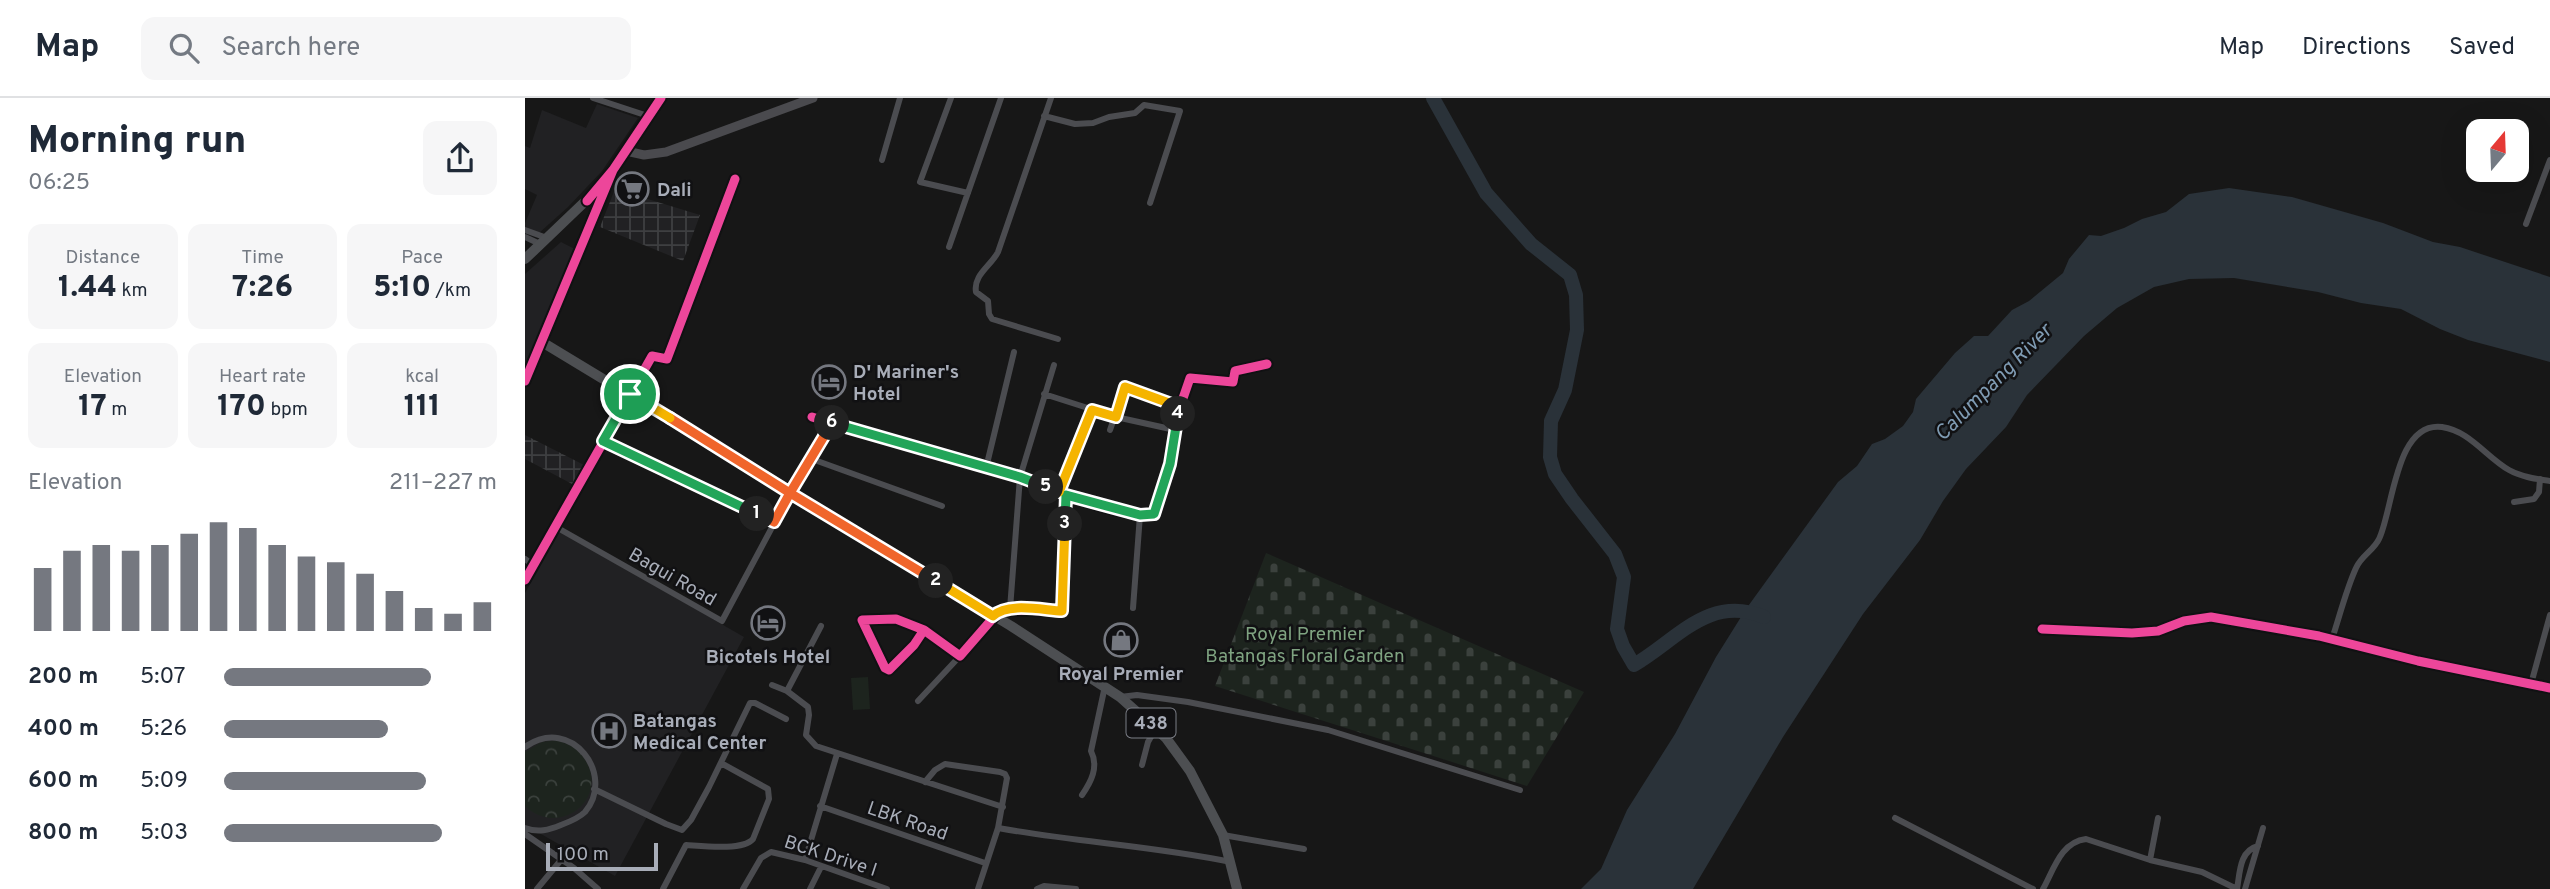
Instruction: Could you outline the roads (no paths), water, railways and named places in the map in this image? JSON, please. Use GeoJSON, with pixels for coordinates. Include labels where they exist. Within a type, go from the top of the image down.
{"type":"FeatureCollection","features":[{"type":"Feature","properties":{"kind":"main road"},"geometry":{"type":"LineString","coordinates":[[525,259],[580,208],[613,170],[661,98]]}},
{"type":"Feature","properties":{"kind":"main road"},"geometry":{"type":"LineString","coordinates":[[525,381],[613,170]]}},
{"type":"Feature","properties":{"kind":"main road"},"geometry":{"type":"LineString","coordinates":[[580,208],[594,217]]}},
{"type":"Feature","properties":{"kind":"main road","name":"438"},"geometry":{"type":"LineString","coordinates":[[542,342],[993,616],[1120,697],[1166,738],[1190,771],[1223,835],[1237,889]]}},
{"type":"Feature","properties":{"kind":"street"},"geometry":{"type":"LineString","coordinates":[[594,98],[648,117]]}},
{"type":"Feature","properties":{"kind":"street"},"geometry":{"type":"LineString","coordinates":[[626,151],[644,155],[666,152],[813,98]]}},
{"type":"Feature","properties":{"kind":"street"},"geometry":{"type":"LineString","coordinates":[[882,160],[900,98]]}},
{"type":"Feature","properties":{"kind":"street"},"geometry":{"type":"LineString","coordinates":[[951,98],[920,182],[968,193]]}},
{"type":"Feature","properties":{"kind":"street"},"geometry":{"type":"LineString","coordinates":[[949,247],[1002,98]]}},
{"type":"Feature","properties":{"kind":"street"},"geometry":{"type":"LineString","coordinates":[[1051,98],[998,252],[977,278],[975,285],[976,292],[988,301],[990,317],[1058,339]]}},
{"type":"Feature","properties":{"kind":"street"},"geometry":{"type":"LineString","coordinates":[[1044,116],[1075,124],[1093,123],[1109,117],[1135,113],[1144,105],[1180,111],[1150,203]]}},
{"type":"Feature","properties":{"kind":"street"},"geometry":{"type":"LineString","coordinates":[[2526,224],[2550,160]]}},
{"type":"Feature","properties":{"kind":"street"},"geometry":{"type":"LineString","coordinates":[[525,580],[652,356],[667,359],[735,179]]}},
{"type":"Feature","properties":{"kind":"street"},"geometry":{"type":"LineString","coordinates":[[525,230],[544,241]]}},
{"type":"Feature","properties":{"kind":"street"},"geometry":{"type":"LineString","coordinates":[[525,237],[544,241]]}},
{"type":"Feature","properties":{"kind":"street"},"geometry":{"type":"LineString","coordinates":[[986,468],[1013,352]]}},
{"type":"Feature","properties":{"kind":"street"},"geometry":{"type":"LineString","coordinates":[[812,417],[1020,477],[1063,494],[1140,515],[1154,514],[1170,464],[1180,407],[1190,378],[1233,382],[1235,372],[1267,364]]}},
{"type":"Feature","properties":{"kind":"street"},"geometry":{"type":"LineString","coordinates":[[1010,609],[1020,477],[1054,365]]}},
{"type":"Feature","properties":{"kind":"street"},"geometry":{"type":"LineString","coordinates":[[1110,430],[1125,387],[1180,407]]}},
{"type":"Feature","properties":{"kind":"street"},"geometry":{"type":"LineString","coordinates":[[1044,394],[1116,417],[1175,430]]}},
{"type":"Feature","properties":{"kind":"street"},"geometry":{"type":"LineString","coordinates":[[918,701],[1000,610],[1062,611],[1063,494],[1092,410]]}},
{"type":"Feature","properties":{"kind":"street","name":"Bagui Road"},"geometry":{"type":"LineString","coordinates":[[556,527],[722,621],[809,458],[831,423]]}},
{"type":"Feature","properties":{"kind":"street"},"geometry":{"type":"LineString","coordinates":[[2332,639],[2356,568],[2379,540],[2396,474],[2405,453],[2421,433],[2433,427],[2447,428],[2469,439],[2510,471],[2550,481]]}},
{"type":"Feature","properties":{"kind":"street"},"geometry":{"type":"LineString","coordinates":[[603,441],[774,522]]}},
{"type":"Feature","properties":{"kind":"street"},"geometry":{"type":"LineString","coordinates":[[809,458],[942,506]]}},
{"type":"Feature","properties":{"kind":"street"},"geometry":{"type":"LineString","coordinates":[[2514,502],[2534,499],[2539,492],[2540,479]]}},
{"type":"Feature","properties":{"kind":"street"},"geometry":{"type":"LineString","coordinates":[[1133,608],[1140,515]]}},
{"type":"Feature","properties":{"kind":"street"},"geometry":{"type":"LineString","coordinates":[[525,559],[533,565]]}},
{"type":"Feature","properties":{"kind":"street"},"geometry":{"type":"LineString","coordinates":[[2531,684],[2550,615]]}},
{"type":"Feature","properties":{"kind":"street"},"geometry":{"type":"LineString","coordinates":[[2042,629],[2146,632],[2158,631],[2197,617],[2211,617],[2332,639],[2418,661],[2550,688]]}},
{"type":"Feature","properties":{"kind":"street"},"geometry":{"type":"LineString","coordinates":[[923,630],[914,645],[893,666],[885,668],[862,620],[895,619],[923,630],[960,656]]}},
{"type":"Feature","properties":{"kind":"street"},"geometry":{"type":"LineString","coordinates":[[787,691],[821,626]]}},
{"type":"Feature","properties":{"kind":"street"},"geometry":{"type":"LineString","coordinates":[[772,685],[787,691],[808,707],[810,715],[806,735],[810,741],[837,754],[1003,807]]}},
{"type":"Feature","properties":{"kind":"street"},"geometry":{"type":"LineString","coordinates":[[1082,795],[1092,781],[1095,759],[1091,751],[1105,686]]}},
{"type":"Feature","properties":{"kind":"street"},"geometry":{"type":"LineString","coordinates":[[1120,697],[1137,695],[1188,702],[1328,730],[1520,790]]}},
{"type":"Feature","properties":{"kind":"street"},"geometry":{"type":"LineString","coordinates":[[663,889],[686,845],[683,830],[691,820],[750,703],[753,702],[786,719]]}},
{"type":"Feature","properties":{"kind":"street"},"geometry":{"type":"LineString","coordinates":[[1142,765],[1148,742],[1156,728]]}},
{"type":"Feature","properties":{"kind":"street"},"geometry":{"type":"LineString","coordinates":[[525,747],[535,739],[547,737],[572,743],[586,753],[594,776],[594,789],[584,813],[567,823],[539,831],[525,828]]}},
{"type":"Feature","properties":{"kind":"street"},"geometry":{"type":"LineString","coordinates":[[805,860],[837,754]]}},
{"type":"Feature","properties":{"kind":"street"},"geometry":{"type":"LineString","coordinates":[[686,845],[747,845],[753,839],[769,799],[768,789],[721,763]]}},
{"type":"Feature","properties":{"kind":"street"},"geometry":{"type":"LineString","coordinates":[[925,782],[944,764],[1000,772],[1007,778],[998,828],[978,889]]}},
{"type":"Feature","properties":{"kind":"street"},"geometry":{"type":"LineString","coordinates":[[594,789],[683,830]]}},
{"type":"Feature","properties":{"kind":"street","name":"LBK Road"},"geometry":{"type":"LineString","coordinates":[[820,806],[985,863]]}},
{"type":"Feature","properties":{"kind":"street"},"geometry":{"type":"LineString","coordinates":[[1895,818],[2033,889]]}},
{"type":"Feature","properties":{"kind":"street"},"geometry":{"type":"LineString","coordinates":[[2150,860],[2158,818]]}},
{"type":"Feature","properties":{"kind":"street"},"geometry":{"type":"LineString","coordinates":[[998,828],[1082,842],[1171,851],[1232,862]]}},
{"type":"Feature","properties":{"kind":"street"},"geometry":{"type":"LineString","coordinates":[[2245,889],[2263,828]]}},
{"type":"Feature","properties":{"kind":"street"},"geometry":{"type":"LineString","coordinates":[[525,835],[598,889]]}},
{"type":"Feature","properties":{"kind":"street"},"geometry":{"type":"LineString","coordinates":[[1223,835],[1304,849]]}},
{"type":"Feature","properties":{"kind":"street"},"geometry":{"type":"LineString","coordinates":[[2043,889],[2062,854],[2078,840],[2098,842],[2150,860],[2203,872],[2237,889],[2243,857],[2248,850],[2257,846]]}},
{"type":"Feature","properties":{"kind":"street","name":"BCK Drive I"},"geometry":{"type":"LineString","coordinates":[[743,889],[765,854],[777,852],[887,889]]}},
{"type":"Feature","properties":{"kind":"street"},"geometry":{"type":"LineString","coordinates":[[537,889],[561,860]]}},
{"type":"Feature","properties":{"kind":"street"},"geometry":{"type":"LineString","coordinates":[[810,889],[821,867]]}},
{"type":"Feature","properties":{"kind":"street"},"geometry":{"type":"LineString","coordinates":[[1041,888],[1076,889]]}},
{"type":"Feature","properties":{"kind":"water","name":"Calumpang River"},"geometry":{"type":"Polygon","coordinates":[[[2229,188],[2292,197],[2383,223],[2433,242],[2460,247],[2550,277],[2550,362],[2468,340],[2401,309],[2361,303],[2318,292],[2234,278],[2189,279],[2154,287],[2117,308],[2084,336],[2027,395],[2006,427],[1966,469],[1920,540],[1863,614],[1783,737],[1693,889],[1581,889],[1601,869],[1627,810],[1675,734],[1716,657],[1746,609],[1838,482],[1857,466],[1872,444],[1885,439],[1903,426],[1913,412],[1916,399],[1955,353],[1974,336],[1988,336],[2012,310],[2029,301],[2063,273],[2069,259],[2089,235],[2101,236],[2166,212],[2189,194],[2229,188]]]}},
{"type":"Feature","properties":{"kind":"waterway"},"geometry":{"type":"LineString","coordinates":[[1433,98],[1486,193],[1531,244],[1570,275],[1576,295],[1577,330],[1565,390],[1551,421],[1550,457],[1555,474],[1615,554],[1624,577],[1617,629],[1634,665],[1710,615],[1744,611],[1764,617]]}},
{"type":"Feature","properties":{"kind":"place","name":"Dali"},"geometry":{"type":"Point","coordinates":[632,189]}},
{"type":"Feature","properties":{"kind":"place","name":"D' Mariner's Hotel"},"geometry":{"type":"Point","coordinates":[829,382]}},
{"type":"Feature","properties":{"kind":"place","name":"Bicotels Hotel"},"geometry":{"type":"Point","coordinates":[768,623]}},
{"type":"Feature","properties":{"kind":"place","name":"Royal Premier"},"geometry":{"type":"Point","coordinates":[1121,640]}},
{"type":"Feature","properties":{"kind":"place","name":"Batangas Medical Center"},"geometry":{"type":"Point","coordinates":[609,731]}},
{"type":"Feature","properties":{"kind":"park label","name":"Royal Premier Batangas Floral Garden"},"geometry":{"type":"Point","coordinates":[1305,644]}}]}
